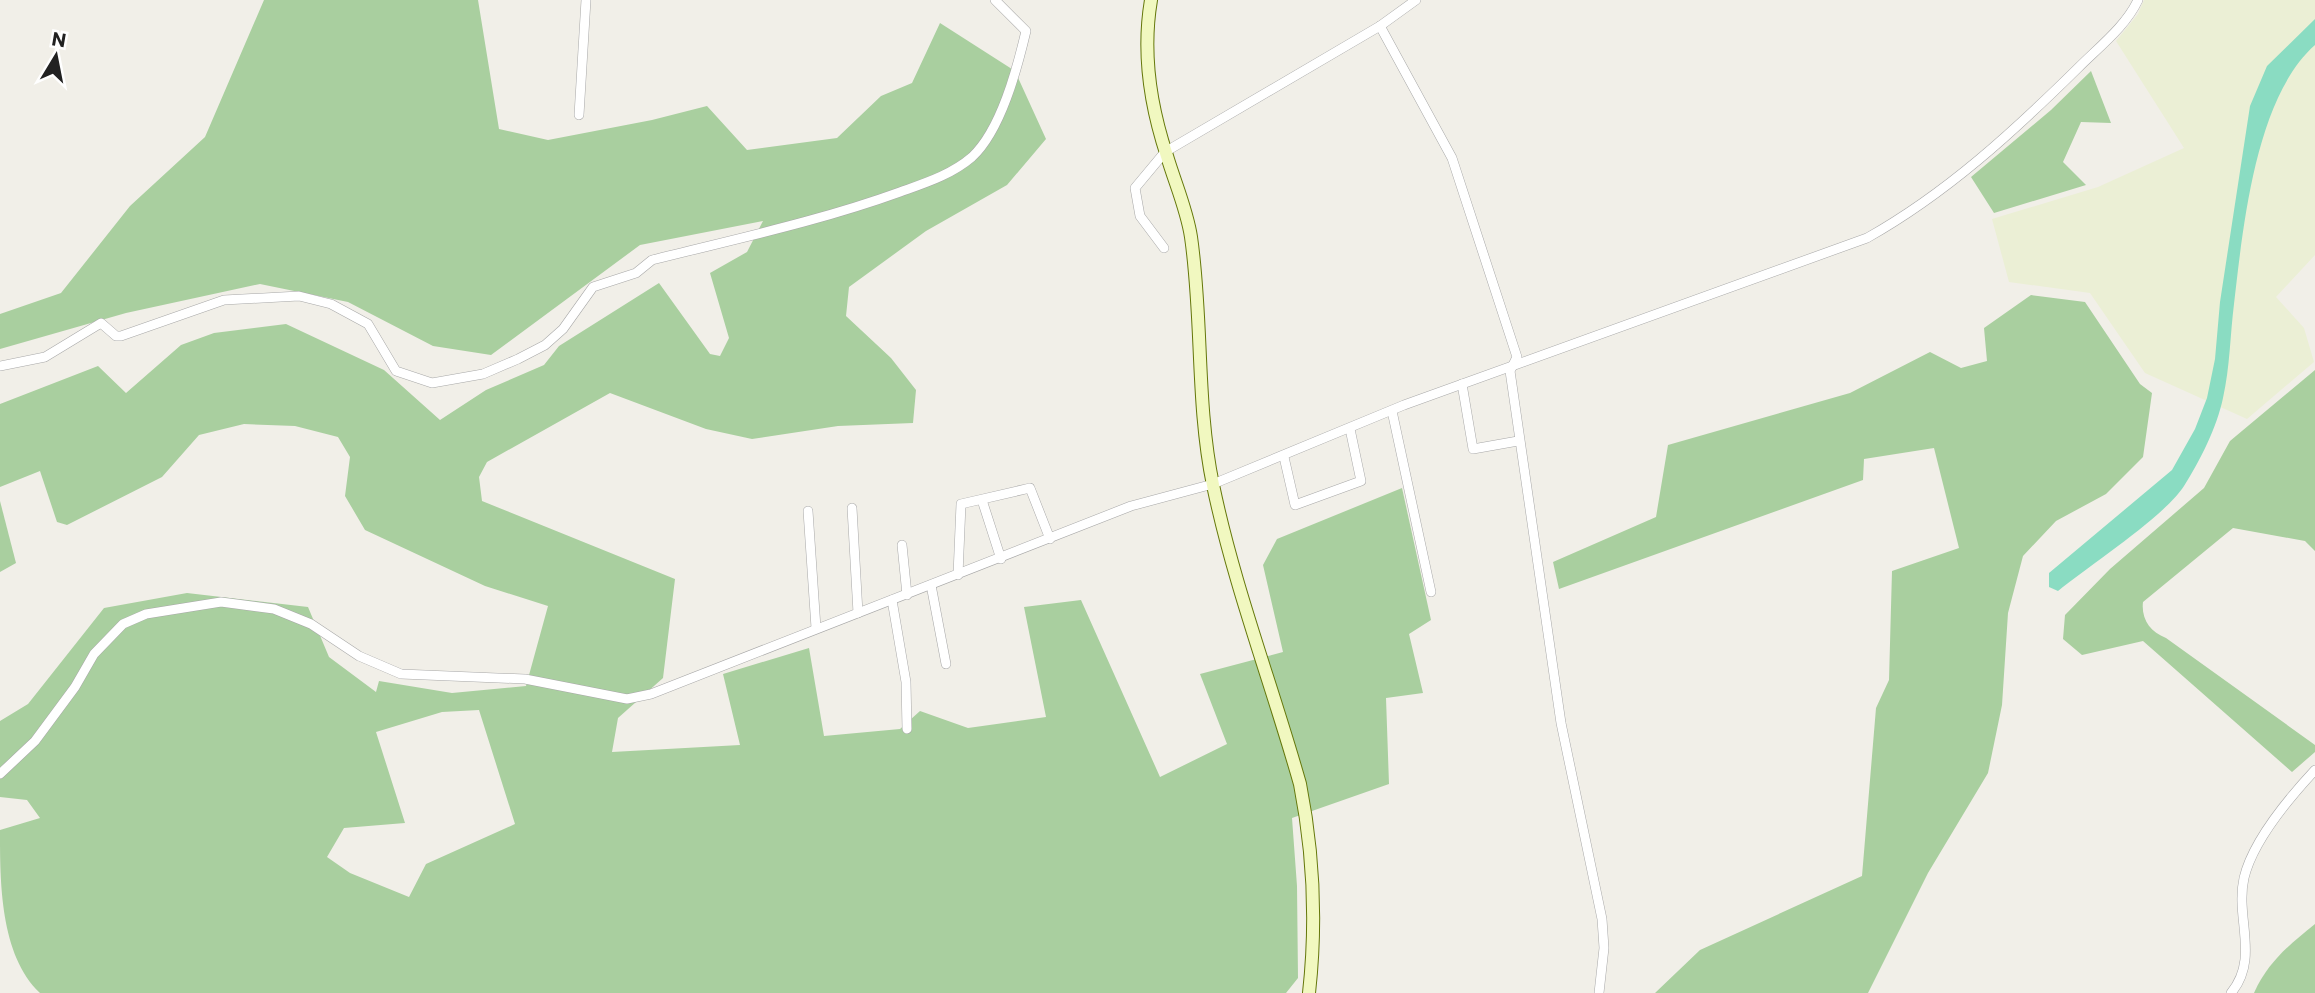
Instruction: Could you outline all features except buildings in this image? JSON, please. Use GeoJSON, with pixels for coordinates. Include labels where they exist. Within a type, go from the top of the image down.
{"type":"FeatureCollection","features":[{"type":"Feature","properties":{"kind":"street"},"geometry":{"type":"LineString","coordinates":[[579,115],[586,0]]}},
{"type":"Feature","properties":{"kind":"street"},"geometry":{"type":"LineString","coordinates":[[0,366],[45,357],[101,323],[116,337],[224,300],[299,296],[331,304],[368,324],[396,371],[432,383],[483,374],[545,345],[563,329],[593,287],[636,273],[652,260],[873,202],[943,176],[971,158],[994,126],[1020,59],[1026,31],[995,0]]}},
{"type":"Feature","properties":{"kind":"street"},"geometry":{"type":"LineString","coordinates":[[1151,0],[1146,60],[1166,152],[1190,235],[1196,292],[1202,417],[1213,484],[1300,784],[1307,823],[1315,906],[1309,993]]}},
{"type":"Feature","properties":{"kind":"street"},"geometry":{"type":"LineString","coordinates":[[1164,248],[1140,216],[1135,188],[1166,152],[1380,26],[1416,0]]}},
{"type":"Feature","properties":{"kind":"street"},"geometry":{"type":"LineString","coordinates":[[0,774],[35,741],[110,635],[123,624],[146,614],[221,602],[274,609],[311,624],[359,656],[390,671],[422,676],[525,679],[627,699],[651,694],[1132,506],[1213,484],[1515,364],[1843,249],[1906,216],[2033,115],[2120,25],[2138,0]]}},
{"type":"Feature","properties":{"kind":"street"},"geometry":{"type":"LineString","coordinates":[[1380,26],[1452,158],[1517,357],[1510,371],[1518,441],[1561,723],[1602,919],[1604,948],[1599,993]]}},
{"type":"Feature","properties":{"kind":"street"},"geometry":{"type":"LineString","coordinates":[[1462,384],[1473,449],[1518,441]]}},
{"type":"Feature","properties":{"kind":"street"},"geometry":{"type":"LineString","coordinates":[[1392,411],[1431,592]]}},
{"type":"Feature","properties":{"kind":"street"},"geometry":{"type":"LineString","coordinates":[[1284,457],[1295,505],[1361,481],[1350,429]]}},
{"type":"Feature","properties":{"kind":"street"},"geometry":{"type":"LineString","coordinates":[[958,575],[961,504],[1030,488],[1050,539]]}},
{"type":"Feature","properties":{"kind":"street"},"geometry":{"type":"LineString","coordinates":[[982,500],[1001,559]]}},
{"type":"Feature","properties":{"kind":"street"},"geometry":{"type":"LineString","coordinates":[[852,508],[858,612]]}},
{"type":"Feature","properties":{"kind":"street"},"geometry":{"type":"LineString","coordinates":[[807,511],[816,628]]}},
{"type":"Feature","properties":{"kind":"street"},"geometry":{"type":"LineString","coordinates":[[902,545],[907,595]]}},
{"type":"Feature","properties":{"kind":"street"},"geometry":{"type":"LineString","coordinates":[[931,586],[946,664]]}},
{"type":"Feature","properties":{"kind":"street"},"geometry":{"type":"LineString","coordinates":[[892,600],[906,682],[906,729]]}},
{"type":"Feature","properties":{"kind":"street"},"geometry":{"type":"LineString","coordinates":[[2231,993],[2246,964],[2242,903],[2245,875],[2275,818],[2315,770]]}},
{"type":"Feature","properties":{"kind":"green space"},"geometry":{"type":"Polygon","coordinates":[[[264,0],[478,0],[499,129],[548,140],[652,120],[707,106],[747,150],[837,138],[881,96],[912,83],[940,23],[1015,71],[1046,139],[1007,185],[926,231],[849,287],[846,316],[891,358],[916,390],[913,423],[838,426],[752,439],[706,429],[610,393],[487,462],[479,477],[482,501],[675,579],[663,678],[618,718],[612,752],[740,745],[723,674],[809,648],[824,736],[900,729],[920,711],[968,728],[1046,717],[1024,607],[1081,600],[1160,777],[1227,744],[1200,674],[1283,652],[1263,565],[1277,539],[1402,488],[1431,620],[1409,634],[1423,693],[1386,698],[1389,784],[1292,818],[1297,886],[1298,978],[1286,993],[40,993],[17,959],[10,938],[2,894],[0,830],[40,818],[27,800],[0,797],[0,721],[28,704],[104,608],[187,593],[308,607],[329,657],[376,692],[379,681],[452,693],[526,686],[548,606],[485,586],[365,530],[345,496],[350,457],[338,437],[295,426],[244,424],[199,435],[162,477],[67,525],[57,522],[40,471],[0,487],[0,404],[98,366],[126,393],[181,345],[214,333],[286,324],[384,370],[440,420],[486,390],[544,365],[559,346],[659,283],[710,354],[720,356],[729,338],[710,273],[747,252],[763,221],[640,245],[491,355],[433,346],[348,302],[260,284],[126,313],[0,349],[0,314],[61,293],[130,206],[205,137],[264,0]],[[479,710],[442,712],[376,732],[405,823],[344,828],[327,857],[350,873],[409,897],[426,864],[515,824],[479,710]]]}},
{"type":"Feature","properties":{"kind":"green space"},"geometry":{"type":"Polygon","coordinates":[[[2144,0],[2315,0],[2315,255],[2276,297],[2304,328],[2314,362],[2247,419],[2145,373],[2090,293],[2009,282],[1992,219],[2098,187],[2184,148],[2116,41],[2138,14],[2144,0]]]}},
{"type":"Feature","properties":{"kind":"green space"},"geometry":{"type":"Polygon","coordinates":[[[2315,19],[2315,45],[2295,68],[2278,97],[2255,166],[2242,239],[2229,363],[2220,409],[2207,444],[2184,486],[2160,512],[2058,591],[2049,587],[2049,573],[2172,470],[2195,429],[2207,398],[2215,359],[2220,302],[2250,106],[2267,66],[2315,19]]]}},
{"type":"Feature","properties":{"kind":"green space"},"geometry":{"type":"Polygon","coordinates":[[[2091,71],[2111,123],[2081,122],[2063,162],[2086,185],[1994,213],[1971,177],[2051,110],[2091,71]]]}},
{"type":"Feature","properties":{"kind":"green space"},"geometry":{"type":"Polygon","coordinates":[[[2031,295],[2085,302],[2140,384],[2152,393],[2143,457],[2106,494],[2056,521],[2023,556],[2008,613],[2002,705],[1988,773],[1928,873],[1868,993],[1655,993],[1700,950],[1862,876],[1876,708],[1889,680],[1892,571],[1959,548],[1934,448],[1864,459],[1863,480],[1559,589],[1553,562],[1656,517],[1668,445],[1850,393],[1930,352],[1961,368],[1987,361],[1984,328],[2031,295]]]}},
{"type":"Feature","properties":{"kind":"green space"},"geometry":{"type":"Polygon","coordinates":[[[2315,370],[2315,551],[2305,541],[2233,528],[2143,602],[2145,619],[2155,632],[2315,745],[2315,752],[2292,772],[2143,641],[2082,655],[2063,639],[2065,615],[2110,569],[2204,488],[2230,441],[2315,370]]]}},
{"type":"Feature","properties":{"kind":"green space"},"geometry":{"type":"Polygon","coordinates":[[[0,501],[16,563],[0,572],[0,501]]]}},
{"type":"Feature","properties":{"kind":"green space"},"geometry":{"type":"Polygon","coordinates":[[[2315,924],[2315,993],[2254,993],[2273,963],[2315,924]]]}}]}
